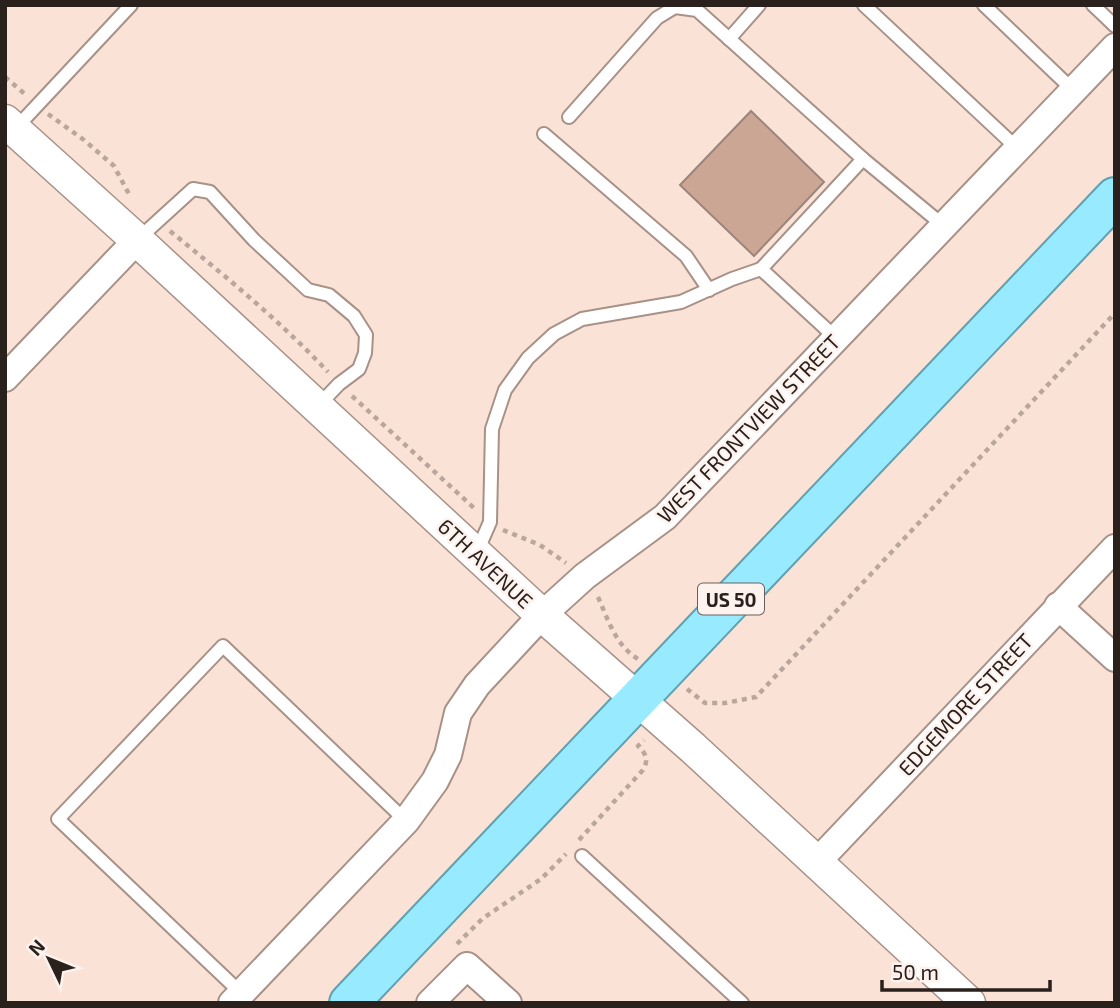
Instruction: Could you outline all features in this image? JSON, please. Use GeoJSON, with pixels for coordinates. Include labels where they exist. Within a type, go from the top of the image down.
{"type":"FeatureCollection","features":[{"type":"Feature","properties":{"kind":"highway","name":"US 50"},"geometry":{"type":"LineString","coordinates":[[349,1003],[650,709],[1115,197]]}},
{"type":"Feature","properties":{"kind":"street","name":"WEST FRONTVIEW STREET"},"geometry":{"type":"LineString","coordinates":[[237,998],[406,821],[435,782],[448,755],[458,713],[477,685],[542,615],[585,576],[665,517],[1115,47]]}},
{"type":"Feature","properties":{"kind":"street","name":"6TH AVENUE"},"geometry":{"type":"LineString","coordinates":[[10,125],[542,615],[650,709],[969,1003]]}},
{"type":"Feature","properties":{"kind":"street"},"geometry":{"type":"LineString","coordinates":[[5,378],[137,240]]}},
{"type":"Feature","properties":{"kind":"street","name":"EDGEMORE STREET"},"geometry":{"type":"LineString","coordinates":[[817,862],[1115,548]]}},
{"type":"Feature","properties":{"kind":"street"},"geometry":{"type":"LineString","coordinates":[[1058,606],[1115,658]]}},
{"type":"Feature","properties":{"kind":"street"},"geometry":{"type":"LineString","coordinates":[[430,1003],[457,960],[508,1003]]}},
{"type":"Feature","properties":{"kind":"lane"},"geometry":{"type":"LineString","coordinates":[[10,125],[38,105],[131,5]]}},
{"type":"Feature","properties":{"kind":"lane"},"geometry":{"type":"LineString","coordinates":[[729,38],[759,5]]}},
{"type":"Feature","properties":{"kind":"lane"},"geometry":{"type":"LineString","coordinates":[[864,5],[1018,149]]}},
{"type":"Feature","properties":{"kind":"lane"},"geometry":{"type":"LineString","coordinates":[[984,5],[1074,91]]}},
{"type":"Feature","properties":{"kind":"lane"},"geometry":{"type":"LineString","coordinates":[[1093,5],[1115,26]]}},
{"type":"Feature","properties":{"kind":"lane"},"geometry":{"type":"LineString","coordinates":[[569,117],[657,18],[675,7],[697,10],[863,159],[944,226]]}},
{"type":"Feature","properties":{"kind":"lane"},"geometry":{"type":"LineString","coordinates":[[544,134],[686,256],[709,290]]}},
{"type":"Feature","properties":{"kind":"lane"},"geometry":{"type":"LineString","coordinates":[[476,554],[490,523],[492,429],[505,390],[528,358],[554,334],[582,319],[681,302],[761,269],[863,159]]}},
{"type":"Feature","properties":{"kind":"lane"},"geometry":{"type":"LineString","coordinates":[[137,240],[192,189],[209,192],[254,240],[308,290],[329,295],[354,316],[366,335],[365,353],[359,369],[338,384],[317,407]]}},
{"type":"Feature","properties":{"kind":"lane"},"geometry":{"type":"LineString","coordinates":[[761,269],[835,338]]}},
{"type":"Feature","properties":{"kind":"lane"},"geometry":{"type":"LineString","coordinates":[[237,998],[58,819],[223,646],[406,821]]}},
{"type":"Feature","properties":{"kind":"lane"},"geometry":{"type":"LineString","coordinates":[[582,856],[742,1003]]}},
{"type":"Feature","properties":{"kind":"path"},"geometry":{"type":"LineString","coordinates":[[5,77],[114,166],[131,199]]}},
{"type":"Feature","properties":{"kind":"path"},"geometry":{"type":"LineString","coordinates":[[457,960],[476,924],[541,879],[639,776],[646,765],[647,757],[638,746],[650,709],[690,691],[705,703],[725,703],[756,697],[1115,313]]}},
{"type":"Feature","properties":{"kind":"building"},"geometry":{"type":"Polygon","coordinates":[[[751,111],[824,182],[754,256],[680,185],[751,111]]]}}]}
